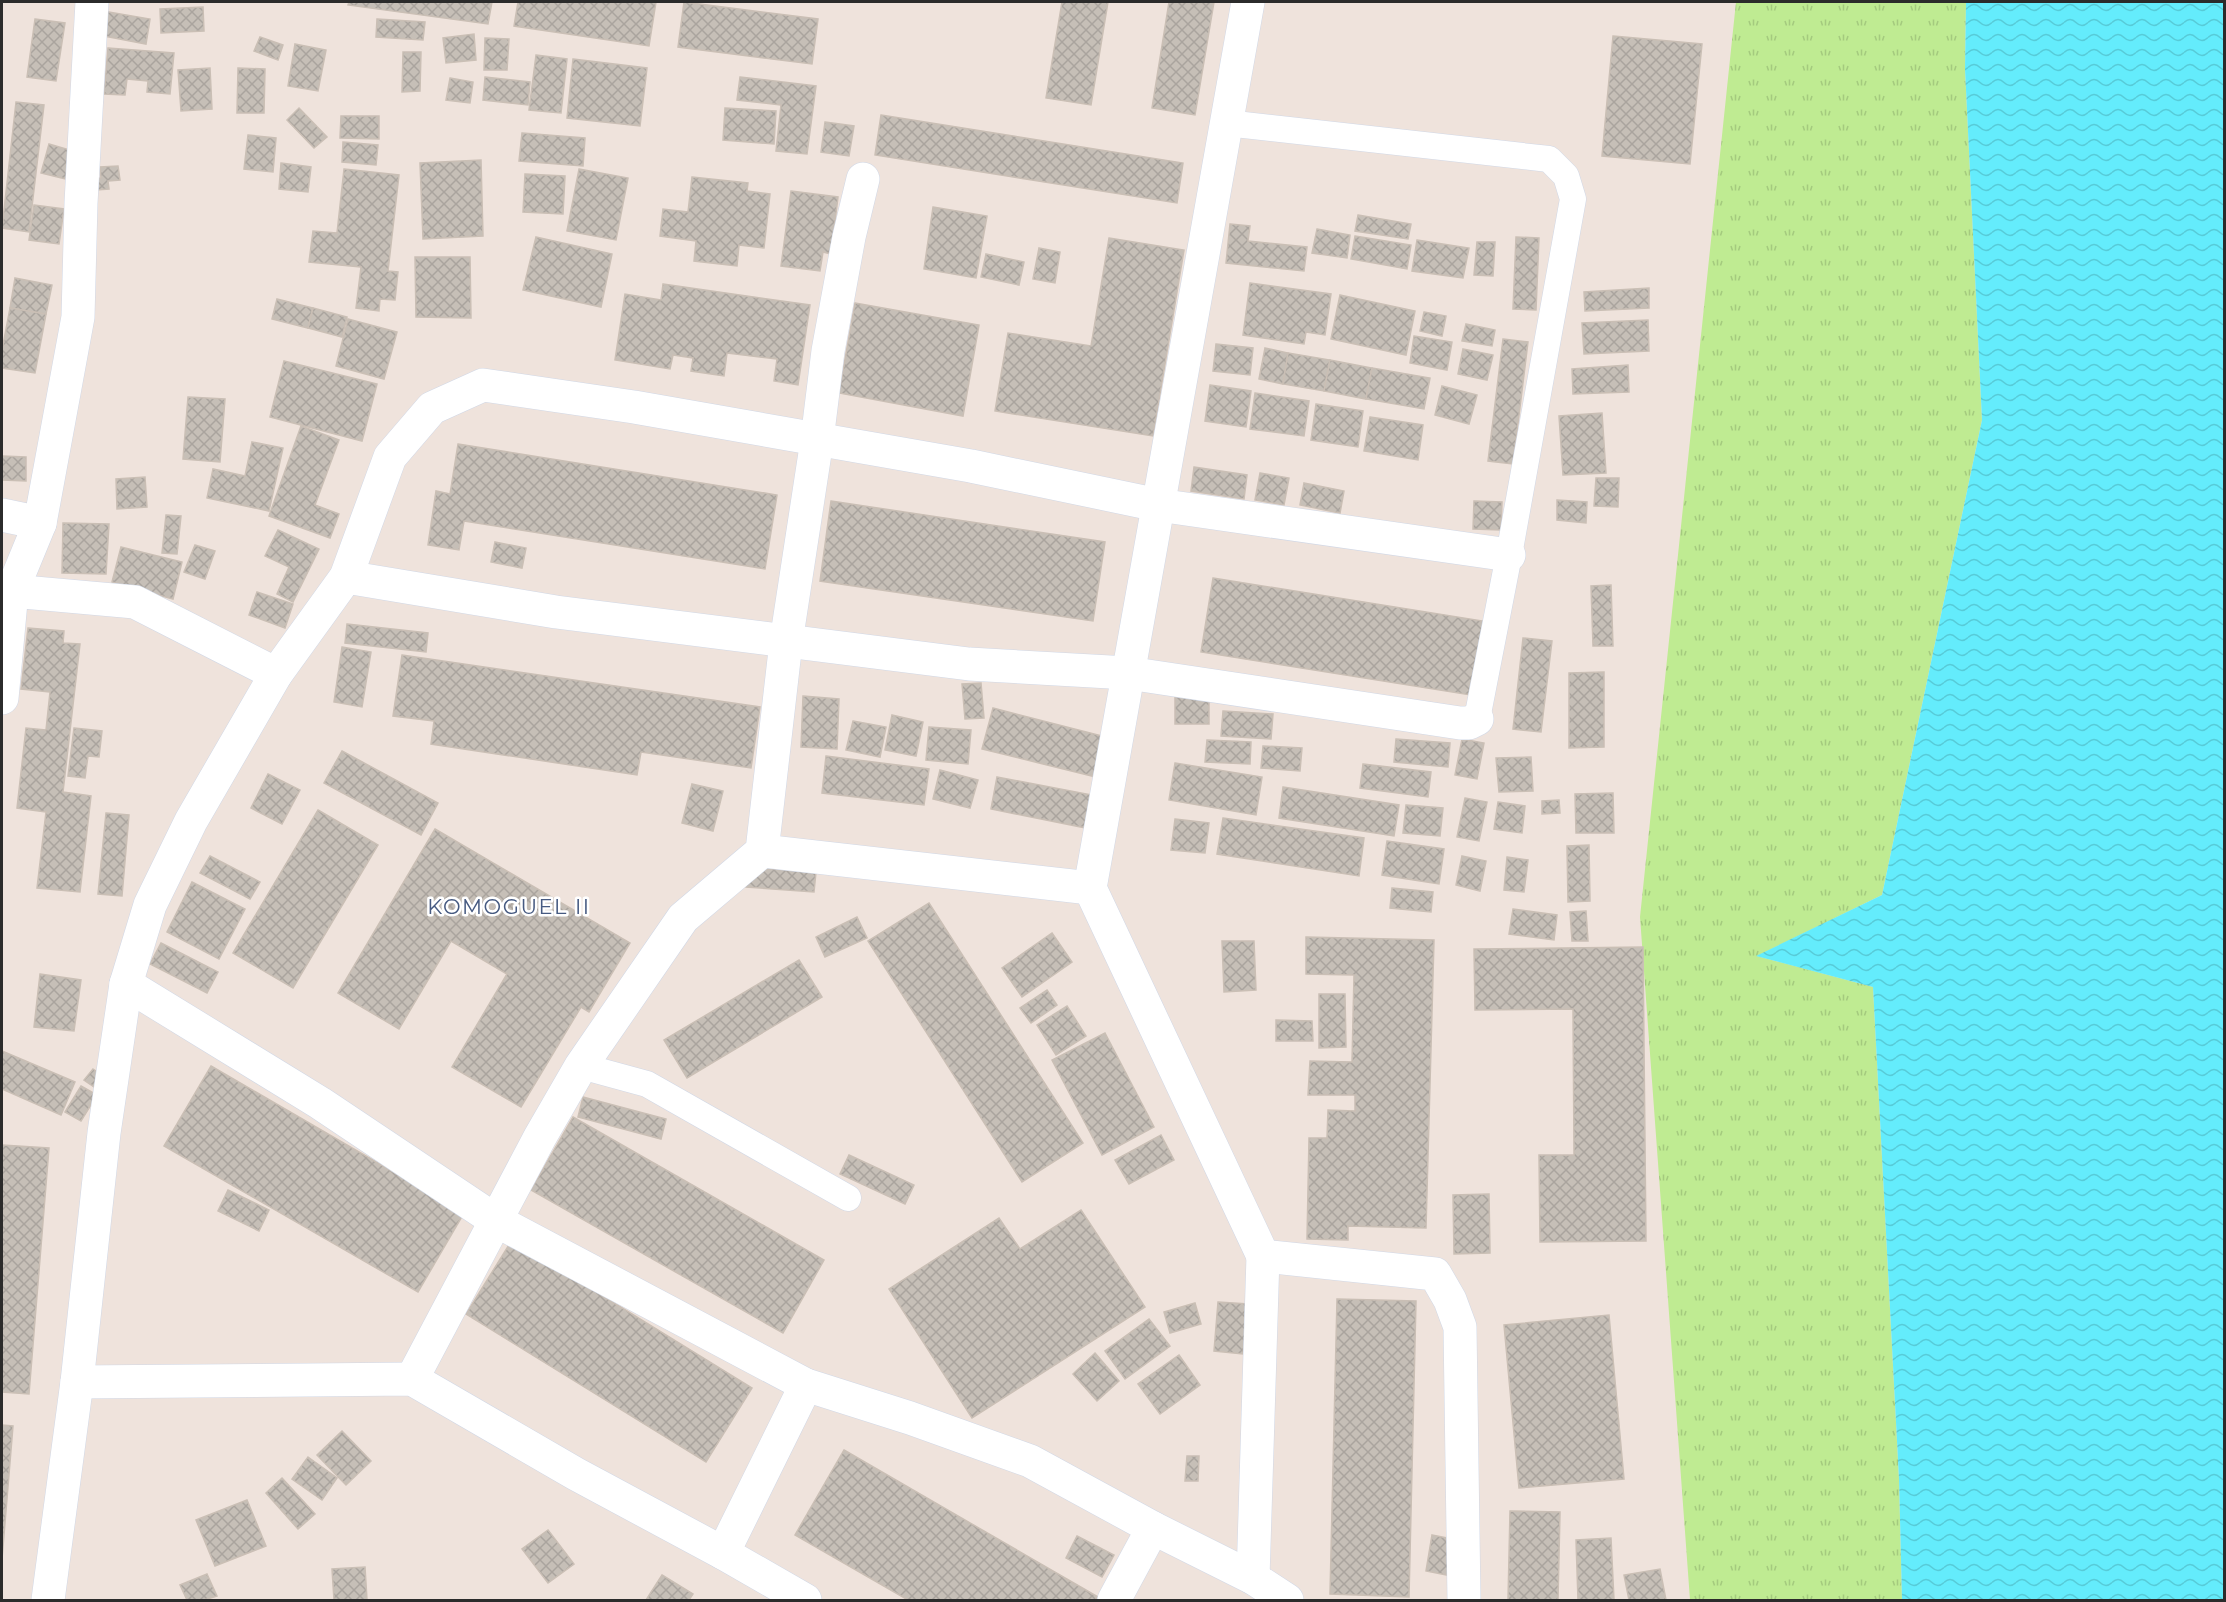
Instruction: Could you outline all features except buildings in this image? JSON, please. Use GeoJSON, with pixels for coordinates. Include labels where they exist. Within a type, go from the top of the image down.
{"type":"FeatureCollection","features":[{"type":"Feature","properties":{"kind":"street"},"geometry":{"type":"LineString","coordinates":[[2,698],[12,591],[40,523],[78,317],[81,203],[92,2]]}},
{"type":"Feature","properties":{"kind":"street"},"geometry":{"type":"LineString","coordinates":[[1248,2],[1090,888],[1263,1257],[1253,1578]]}},
{"type":"Feature","properties":{"kind":"street"},"geometry":{"type":"LineString","coordinates":[[412,1379],[495,1220],[581,1066],[682,918],[762,851],[786,642],[817,440],[828,351],[849,237],[863,179]]}},
{"type":"Feature","properties":{"kind":"street"},"geometry":{"type":"LineString","coordinates":[[48,1600],[77,1382],[104,1133],[126,984],[150,905],[191,821],[276,674],[346,578],[390,456],[432,408],[483,385],[634,407],[970,466],[1158,505],[1509,555]]}},
{"type":"Feature","properties":{"kind":"street"},"geometry":{"type":"LineString","coordinates":[[2,515],[40,523]]}},
{"type":"Feature","properties":{"kind":"street"},"geometry":{"type":"LineString","coordinates":[[346,578],[556,612],[786,642],[969,664],[1128,673],[1460,723],[1469,723],[1477,719]]}},
{"type":"Feature","properties":{"kind":"street"},"geometry":{"type":"LineString","coordinates":[[12,591],[135,602],[276,674]]}},
{"type":"Feature","properties":{"kind":"street"},"geometry":{"type":"LineString","coordinates":[[762,851],[1090,888]]}},
{"type":"Feature","properties":{"kind":"street"},"geometry":{"type":"LineString","coordinates":[[126,984],[320,1103],[495,1220],[806,1385],[910,1418],[1030,1461],[1153,1528],[1253,1578],[1287,1600]]}},
{"type":"Feature","properties":{"kind":"street"},"geometry":{"type":"LineString","coordinates":[[1263,1257],[1435,1274],[1450,1300],[1460,1327],[1464,1600]]}},
{"type":"Feature","properties":{"kind":"street"},"geometry":{"type":"LineString","coordinates":[[77,1382],[412,1379],[576,1474],[805,1600]]}},
{"type":"Feature","properties":{"kind":"street"},"geometry":{"type":"LineString","coordinates":[[723,1553],[806,1385]]}},
{"type":"Feature","properties":{"kind":"street"},"geometry":{"type":"LineString","coordinates":[[1114,1600],[1153,1528]]}},
{"type":"Feature","properties":{"kind":"lane"},"geometry":{"type":"LineString","coordinates":[[1226,123],[1549,159],[1566,176],[1573,200],[1477,719]]}},
{"type":"Feature","properties":{"kind":"lane"},"geometry":{"type":"LineString","coordinates":[[581,1066],[647,1084],[848,1198]]}},
{"type":"Feature","properties":{"kind":"green space"},"geometry":{"type":"Polygon","coordinates":[[[1736,2],[1966,2],[1965,69],[1982,420],[1882,895],[1757,956],[1873,987],[1899,1479],[1902,1600],[1690,1600],[1640,917],[1736,2]]]}},
{"type":"Feature","properties":{"kind":"water"},"geometry":{"type":"Polygon","coordinates":[[[1966,2],[2224,2],[2224,1600],[1902,1600],[1899,1479],[1873,987],[1756,956],[1882,895],[1982,420],[1965,69],[1966,2]]]}},
{"type":"Feature","properties":{"kind":"district","name":"KOMOGUEL II"},"geometry":{"type":"Point","coordinates":[509,906]}}]}
